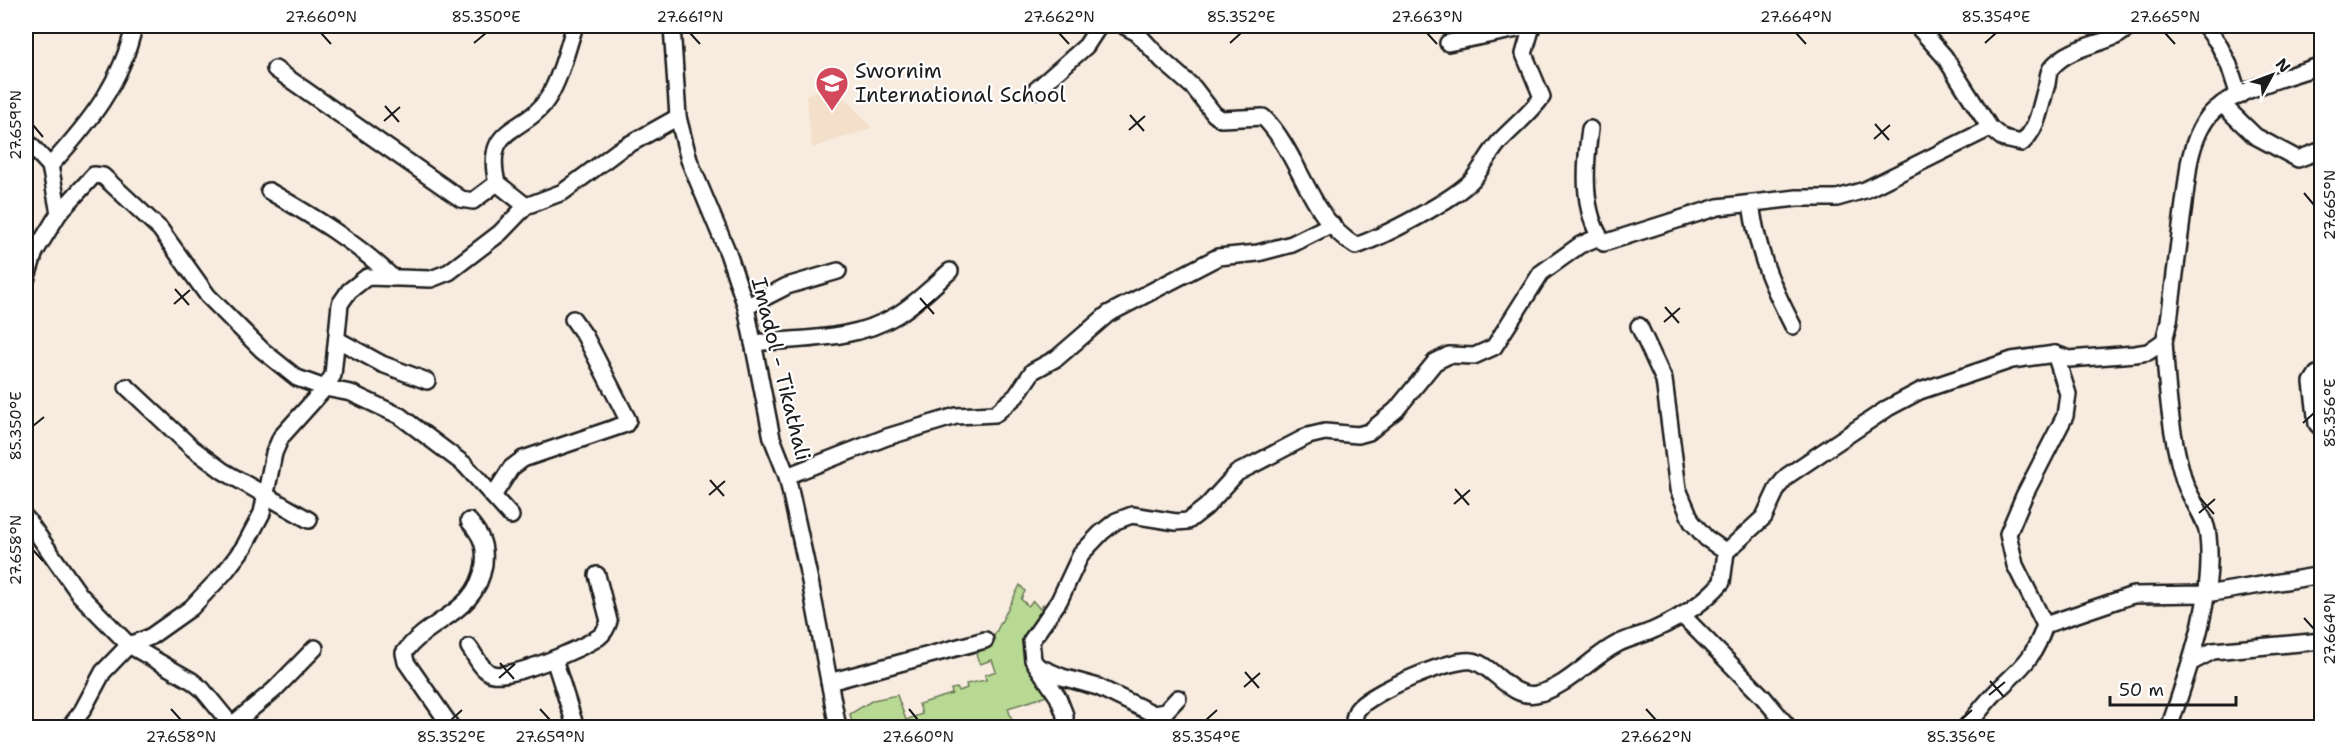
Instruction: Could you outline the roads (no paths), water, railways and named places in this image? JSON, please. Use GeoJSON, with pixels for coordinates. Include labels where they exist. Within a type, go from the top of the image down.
{"type":"FeatureCollection","features":[{"type":"Feature","properties":{"kind":"street"},"geometry":{"type":"LineString","coordinates":[[51,166],[93,118],[113,86],[124,63],[134,26]]}},
{"type":"Feature","properties":{"kind":"street","name":"Imadol - Tikathali"},"geometry":{"type":"LineString","coordinates":[[672,26],[678,117],[689,160],[728,253],[746,307],[772,438],[787,476],[838,728]]}},
{"type":"Feature","properties":{"kind":"street"},"geometry":{"type":"LineString","coordinates":[[1036,90],[1086,46],[1099,26]]}},
{"type":"Feature","properties":{"kind":"street"},"geometry":{"type":"LineString","coordinates":[[1124,26],[1137,33],[1162,60],[1194,88],[1214,114],[1221,119],[1263,117],[1332,224],[1356,246],[1438,205],[1472,179],[1499,142],[1542,97],[1524,54],[1532,26],[1448,44]]}},
{"type":"Feature","properties":{"kind":"street"},"geometry":{"type":"LineString","coordinates":[[1917,26],[1944,56],[1990,128],[2004,139],[2022,143],[2033,133],[2038,123],[2050,69],[2068,52],[2118,36],[2129,26]]}},
{"type":"Feature","properties":{"kind":"street"},"geometry":{"type":"LineString","coordinates":[[2205,26],[2225,57],[2239,96]]}},
{"type":"Feature","properties":{"kind":"street"},"geometry":{"type":"LineString","coordinates":[[526,206],[497,183],[493,166],[494,149],[516,125],[547,100],[573,32]]}},
{"type":"Feature","properties":{"kind":"street"},"geometry":{"type":"LineString","coordinates":[[2169,728],[2192,662],[2206,594],[2208,534],[2183,481],[2172,435],[2164,341],[2169,321],[2192,148],[2208,117],[2222,104],[2271,82],[2322,65]]}},
{"type":"Feature","properties":{"kind":"street"},"geometry":{"type":"LineString","coordinates":[[275,69],[461,199],[473,201],[497,183]]}},
{"type":"Feature","properties":{"kind":"street"},"geometry":{"type":"LineString","coordinates":[[2222,104],[2255,136],[2298,159],[2322,150]]}},
{"type":"Feature","properties":{"kind":"street"},"geometry":{"type":"LineString","coordinates":[[69,728],[82,711],[103,672],[129,645],[150,637],[172,624],[225,572],[244,547],[262,513],[274,453],[281,437],[325,388],[333,375],[340,304],[349,291],[367,277],[431,279],[449,272],[500,233],[526,206],[563,192],[619,150],[678,117]]}},
{"type":"Feature","properties":{"kind":"street"},"geometry":{"type":"LineString","coordinates":[[1590,129],[1586,184],[1599,237],[1604,243],[1614,242],[1718,207],[1797,198],[1837,198],[1865,190],[1990,128]]}},
{"type":"Feature","properties":{"kind":"street"},"geometry":{"type":"LineString","coordinates":[[26,140],[51,166],[59,213]]}},
{"type":"Feature","properties":{"kind":"street"},"geometry":{"type":"LineString","coordinates":[[26,280],[35,252],[59,213],[94,175],[103,176],[160,229],[208,296],[241,331],[297,378],[325,388],[351,393],[400,416],[465,465],[511,516]]}},
{"type":"Feature","properties":{"kind":"street"},"geometry":{"type":"LineString","coordinates":[[269,191],[319,219],[366,252],[393,278]]}},
{"type":"Feature","properties":{"kind":"street"},"geometry":{"type":"LineString","coordinates":[[1751,204],[1755,235],[1768,277],[1793,326]]}},
{"type":"Feature","properties":{"kind":"street"},"geometry":{"type":"LineString","coordinates":[[787,476],[887,437],[956,416],[995,414],[1016,396],[1033,371],[1057,358],[1108,314],[1218,257],[1258,252],[1292,244],[1332,224]]}},
{"type":"Feature","properties":{"kind":"street"},"geometry":{"type":"LineString","coordinates":[[1065,728],[1065,715],[1058,697],[1036,666],[1030,648],[1034,633],[1059,601],[1082,554],[1116,521],[1124,517],[1141,515],[1176,522],[1188,521],[1200,513],[1237,473],[1308,436],[1325,432],[1358,435],[1369,432],[1396,410],[1435,362],[1449,355],[1474,356],[1494,347],[1541,273],[1580,245],[1599,237]]}},
{"type":"Feature","properties":{"kind":"street"},"geometry":{"type":"LineString","coordinates":[[753,343],[846,335],[894,317],[915,303],[950,270]]}},
{"type":"Feature","properties":{"kind":"street"},"geometry":{"type":"LineString","coordinates":[[746,307],[787,286],[838,271]]}},
{"type":"Feature","properties":{"kind":"street"},"geometry":{"type":"LineString","coordinates":[[493,496],[512,468],[523,459],[626,424],[628,420],[585,336],[573,319]]}},
{"type":"Feature","properties":{"kind":"street"},"geometry":{"type":"LineString","coordinates":[[1639,326],[1664,380],[1678,489],[1692,522],[1706,538],[1726,552]]}},
{"type":"Feature","properties":{"kind":"street"},"geometry":{"type":"LineString","coordinates":[[338,340],[382,364],[427,381]]}},
{"type":"Feature","properties":{"kind":"street"},"geometry":{"type":"LineString","coordinates":[[1353,728],[1355,715],[1363,704],[1390,688],[1450,662],[1470,661],[1479,664],[1517,690],[1534,694],[1562,682],[1618,644],[1656,629],[1682,615],[1722,582],[1726,552],[1764,518],[1778,487],[1786,476],[1887,408],[1920,391],[2012,360],[2055,354],[2069,359],[2135,354],[2148,352],[2164,341]]}},
{"type":"Feature","properties":{"kind":"street"},"geometry":{"type":"LineString","coordinates":[[1965,728],[1994,694],[2030,660],[2037,650],[2045,625],[2015,565],[2008,534],[2024,496],[2065,416],[2068,394],[2055,354]]}},
{"type":"Feature","properties":{"kind":"street"},"geometry":{"type":"LineString","coordinates":[[2322,374],[2317,374],[2312,382],[2317,424],[2322,429]]}},
{"type":"Feature","properties":{"kind":"street"},"geometry":{"type":"LineString","coordinates":[[127,387],[192,448],[223,471],[309,520]]}},
{"type":"Feature","properties":{"kind":"street"},"geometry":{"type":"LineString","coordinates":[[26,518],[80,596],[129,645],[202,689],[233,726],[274,690],[315,648]]}},
{"type":"Feature","properties":{"kind":"street"},"geometry":{"type":"LineString","coordinates":[[452,728],[406,662],[404,653],[463,605],[477,587],[485,548],[481,535],[470,521]]}},
{"type":"Feature","properties":{"kind":"street"},"geometry":{"type":"LineString","coordinates":[[470,647],[484,669],[490,674],[500,676],[554,659],[600,636],[607,628],[609,621],[597,575]]}},
{"type":"Feature","properties":{"kind":"street"},"geometry":{"type":"LineString","coordinates":[[2045,625],[2133,595],[2206,594],[2322,575]]}},
{"type":"Feature","properties":{"kind":"street"},"geometry":{"type":"LineString","coordinates":[[1682,615],[1763,697],[1789,728]]}},
{"type":"Feature","properties":{"kind":"street"},"geometry":{"type":"LineString","coordinates":[[829,682],[986,640]]}},
{"type":"Feature","properties":{"kind":"street"},"geometry":{"type":"LineString","coordinates":[[2192,662],[2213,651],[2322,641]]}},
{"type":"Feature","properties":{"kind":"street"},"geometry":{"type":"LineString","coordinates":[[554,659],[576,728]]}},
{"type":"Feature","properties":{"kind":"street"},"geometry":{"type":"LineString","coordinates":[[1036,666],[1062,677],[1098,687],[1154,714],[1165,712],[1178,698]]}},
{"type":"Feature","properties":{"kind":"place","name":"Swornim International School"},"geometry":{"type":"Point","coordinates":[832,112]}}]}
